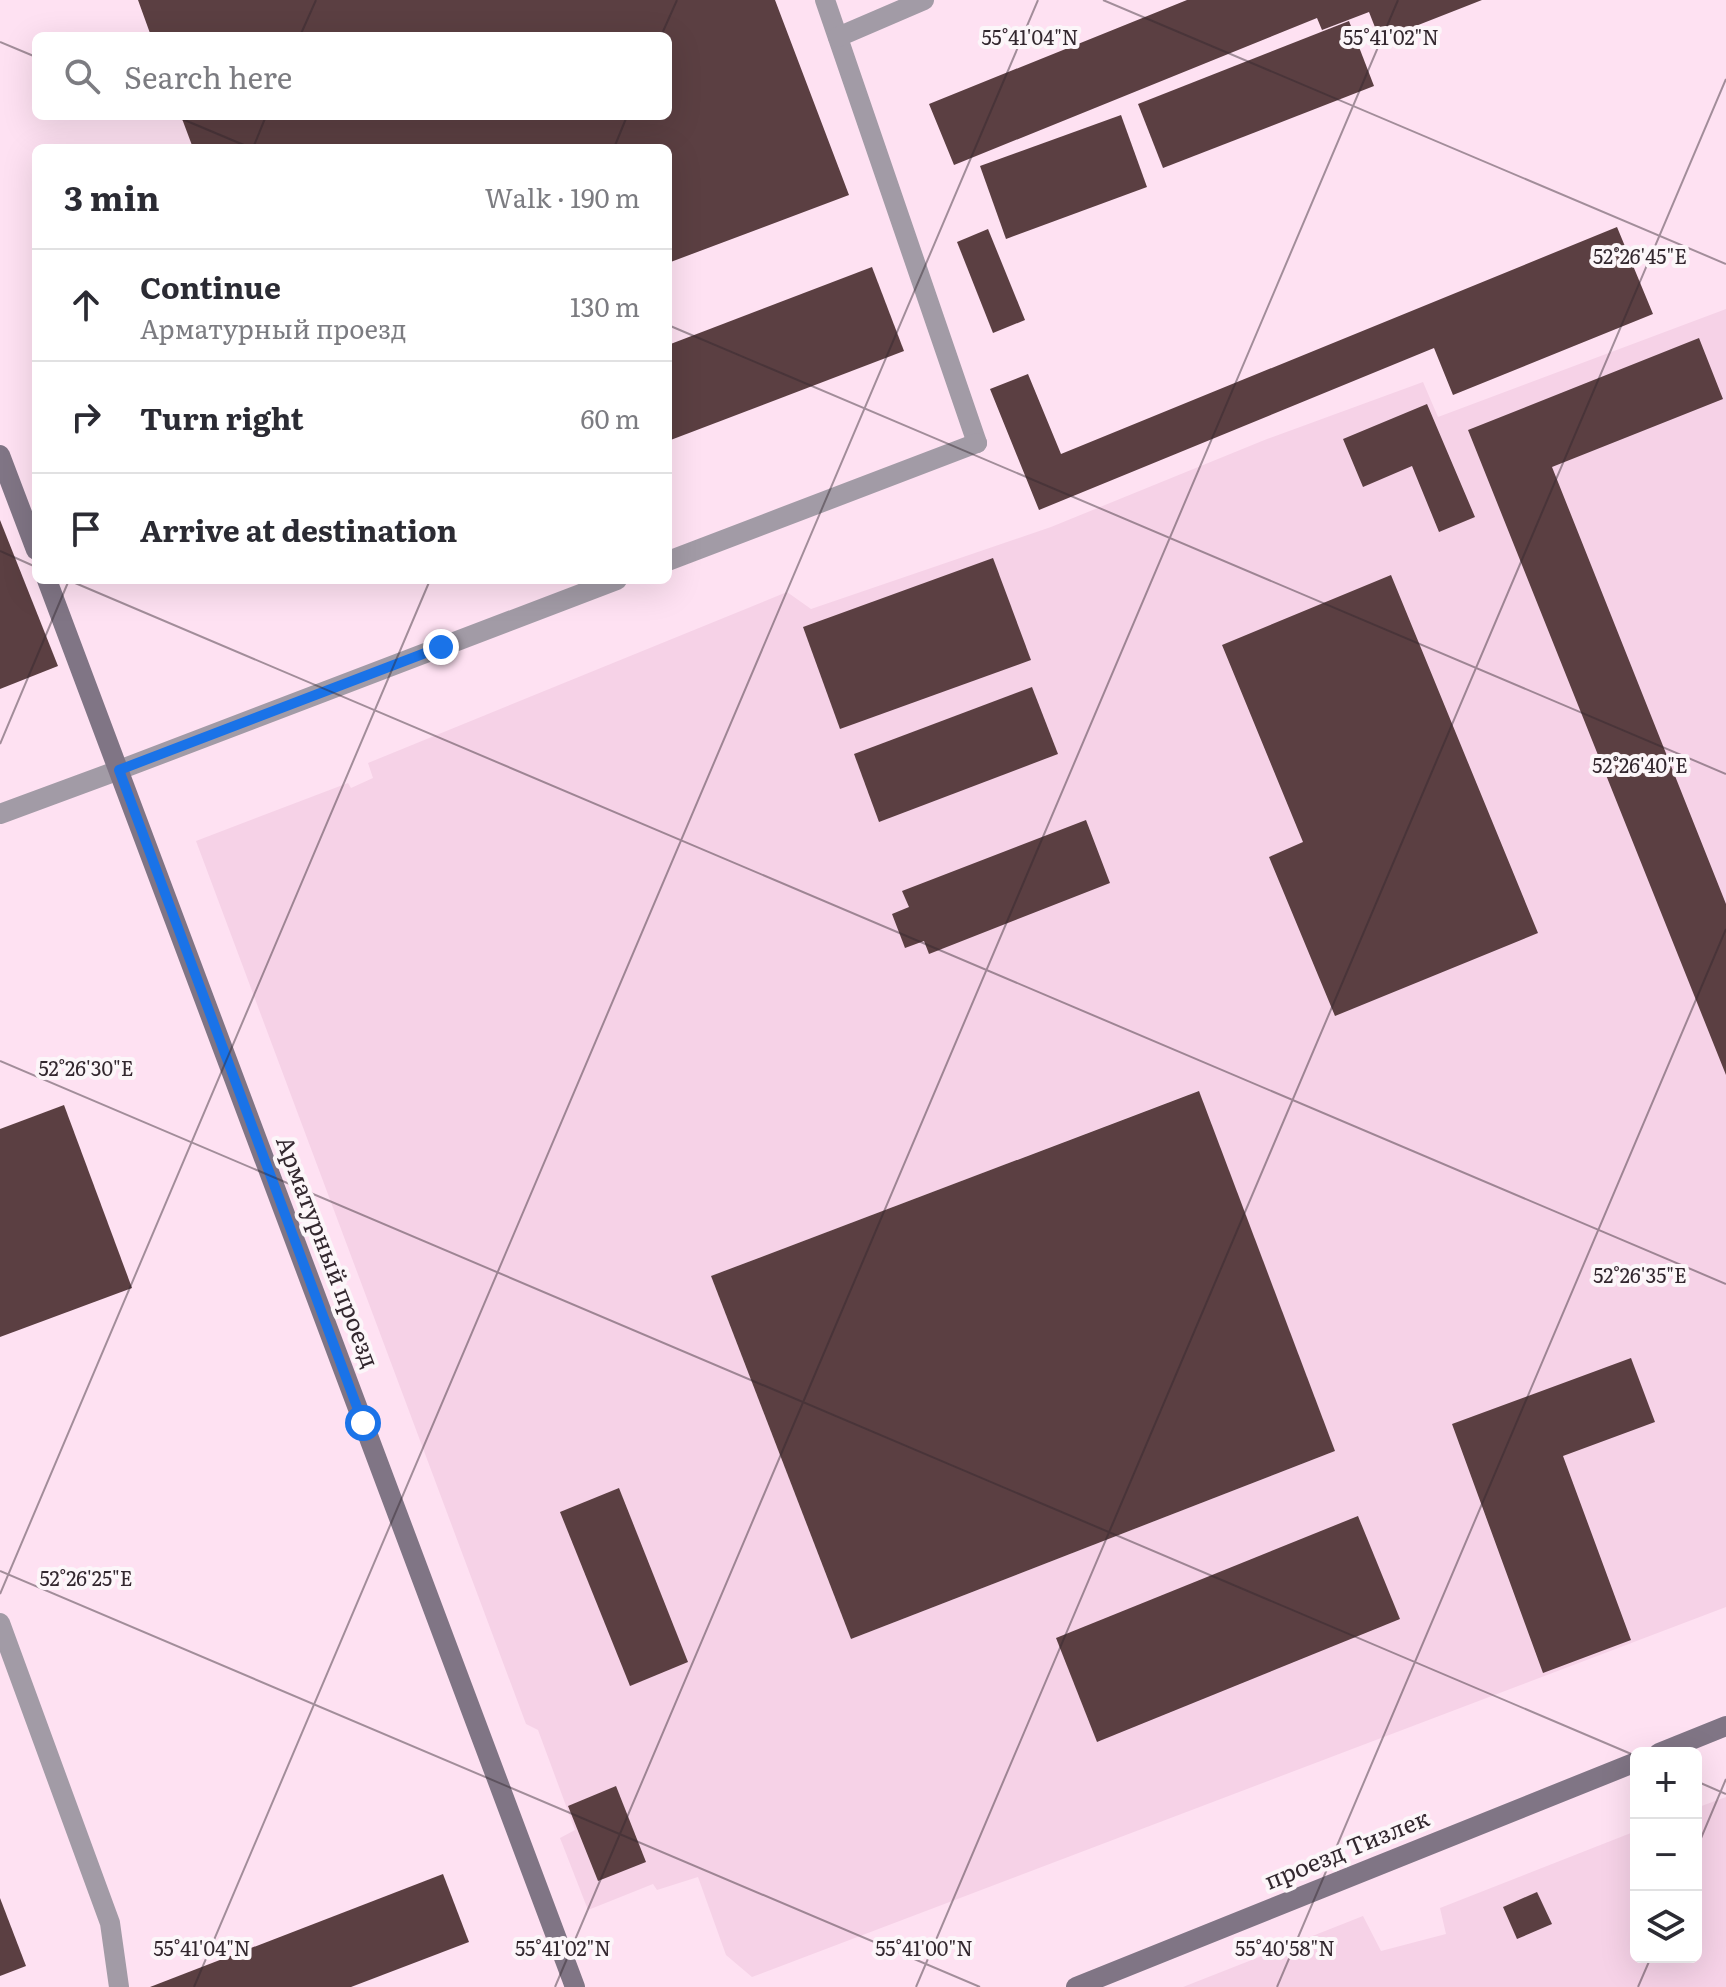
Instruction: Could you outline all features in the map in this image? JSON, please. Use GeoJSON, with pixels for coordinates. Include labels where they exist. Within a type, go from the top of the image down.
{"type":"FeatureCollection","features":[{"type":"Feature","properties":{"kind":"street"},"geometry":{"type":"LineString","coordinates":[[672,559],[977,443],[825,0]]}},
{"type":"Feature","properties":{"kind":"street"},"geometry":{"type":"LineString","coordinates":[[838,37],[924,0]]}},
{"type":"Feature","properties":{"kind":"street"},"geometry":{"type":"LineString","coordinates":[[0,455],[32,539]]}},
{"type":"Feature","properties":{"kind":"street","name":"Арматурный проезд"},"geometry":{"type":"LineString","coordinates":[[49,584],[575,1987]]}},
{"type":"Feature","properties":{"kind":"street"},"geometry":{"type":"LineString","coordinates":[[0,814],[607,584]]}},
{"type":"Feature","properties":{"kind":"street"},"geometry":{"type":"LineString","coordinates":[[0,1623],[110,1923],[119,1987]]}},
{"type":"Feature","properties":{"kind":"street"},"geometry":{"type":"LineString","coordinates":[[1674,1747],[1726,1726]]}},
{"type":"Feature","properties":{"kind":"street","name":"проезд Тизлек"},"geometry":{"type":"LineString","coordinates":[[1076,1987],[1630,1764]]}},
{"type":"Feature","properties":{"kind":"shaded area"},"geometry":{"type":"Polygon","coordinates":[[[1726,309],[1726,1607],[752,1977],[726,1955],[698,1877],[657,1890],[653,1884],[588,1910],[560,1838],[575,1830],[538,1730],[526,1724],[196,841],[348,783],[351,788],[373,778],[368,763],[787,592],[811,609],[1051,527],[1267,439],[1423,382],[1438,417],[1726,309]],[[1198,1091],[711,1276],[851,1639],[1335,1451],[1198,1091]]]}},
{"type":"Feature","properties":{"kind":"shaded area"},"geometry":{"type":"Polygon","coordinates":[[[1726,1797],[1726,1987],[1183,1987],[1363,1916],[1381,1951],[1446,1934],[1440,1908],[1630,1833],[1630,1963],[1702,1963],[1702,1806],[1726,1797]]]}},
{"type":"Feature","properties":{"kind":"building"},"geometry":{"type":"Polygon","coordinates":[[[138,0],[775,0],[849,195],[672,261],[672,144],[192,144],[182,120],[672,120],[672,32],[150,32],[138,0]]]}},
{"type":"Feature","properties":{"kind":"building"},"geometry":{"type":"Polygon","coordinates":[[[1187,0],[1482,0],[1380,40],[1369,12],[1322,30],[1317,18],[954,165],[929,104],[1187,0]]]}},
{"type":"Feature","properties":{"kind":"building"},"geometry":{"type":"Polygon","coordinates":[[[1349,21],[1374,86],[1163,168],[1138,104],[1349,21]]]}},
{"type":"Feature","properties":{"kind":"building"},"geometry":{"type":"Polygon","coordinates":[[[1121,115],[1147,187],[1006,239],[980,166],[1121,115]]]}},
{"type":"Feature","properties":{"kind":"building"},"geometry":{"type":"Polygon","coordinates":[[[1617,227],[1653,314],[1453,395],[1434,348],[1039,510],[990,389],[1028,374],[1061,454],[1617,227]]]}},
{"type":"Feature","properties":{"kind":"building"},"geometry":{"type":"Polygon","coordinates":[[[988,229],[1025,320],[993,333],[957,242],[988,229]]]}},
{"type":"Feature","properties":{"kind":"building"},"geometry":{"type":"Polygon","coordinates":[[[872,267],[904,351],[672,439],[672,343],[872,267]]]}},
{"type":"Feature","properties":{"kind":"building"},"geometry":{"type":"Polygon","coordinates":[[[1699,338],[1723,399],[1552,467],[1726,904],[1726,1075],[1468,430],[1699,338]]]}},
{"type":"Feature","properties":{"kind":"building"},"geometry":{"type":"Polygon","coordinates":[[[1427,404],[1475,517],[1439,532],[1412,466],[1363,487],[1343,439],[1427,404]]]}},
{"type":"Feature","properties":{"kind":"building"},"geometry":{"type":"Polygon","coordinates":[[[0,520],[58,666],[0,689],[0,520]]]}},
{"type":"Feature","properties":{"kind":"building"},"geometry":{"type":"Polygon","coordinates":[[[993,558],[1031,660],[840,729],[803,627],[993,558]]]}},
{"type":"Feature","properties":{"kind":"building"},"geometry":{"type":"Polygon","coordinates":[[[1391,575],[1538,933],[1335,1016],[1269,857],[1303,842],[1222,645],[1391,575]]]}},
{"type":"Feature","properties":{"kind":"building"},"geometry":{"type":"Polygon","coordinates":[[[1032,687],[1058,754],[879,822],[854,754],[1032,687]]]}},
{"type":"Feature","properties":{"kind":"building"},"geometry":{"type":"Polygon","coordinates":[[[1086,820],[1110,883],[929,954],[924,941],[905,948],[892,914],[909,907],[902,891],[1086,820]]]}},
{"type":"Feature","properties":{"kind":"building"},"geometry":{"type":"Polygon","coordinates":[[[1199,1091],[1335,1451],[851,1639],[711,1276],[1199,1091]]]}},
{"type":"Feature","properties":{"kind":"building"},"geometry":{"type":"Polygon","coordinates":[[[64,1105],[132,1288],[0,1337],[0,1129],[64,1105]]]}},
{"type":"Feature","properties":{"kind":"building"},"geometry":{"type":"Polygon","coordinates":[[[1631,1358],[1655,1422],[1563,1456],[1631,1640],[1543,1673],[1452,1424],[1631,1358]]]}},
{"type":"Feature","properties":{"kind":"building"},"geometry":{"type":"Polygon","coordinates":[[[619,1488],[688,1662],[630,1686],[560,1512],[619,1488]]]}},
{"type":"Feature","properties":{"kind":"building"},"geometry":{"type":"Polygon","coordinates":[[[1358,1516],[1400,1619],[1097,1742],[1056,1638],[1358,1516]]]}},
{"type":"Feature","properties":{"kind":"building"},"geometry":{"type":"Polygon","coordinates":[[[616,1786],[646,1862],[598,1881],[568,1806],[616,1786]]]}},
{"type":"Feature","properties":{"kind":"building"},"geometry":{"type":"Polygon","coordinates":[[[443,1874],[469,1942],[351,1987],[150,1987],[443,1874]]]}},
{"type":"Feature","properties":{"kind":"building"},"geometry":{"type":"Polygon","coordinates":[[[1537,1892],[1552,1924],[1517,1939],[1503,1907],[1537,1892]]]}},
{"type":"Feature","properties":{"kind":"building"},"geometry":{"type":"Polygon","coordinates":[[[0,1898],[26,1966],[0,1976],[0,1898]]]}},
{"type":"Feature","properties":{"kind":"route"},"geometry":{"type":"LineString","coordinates":[[363,1423],[119,770],[441,647]]}}]}
